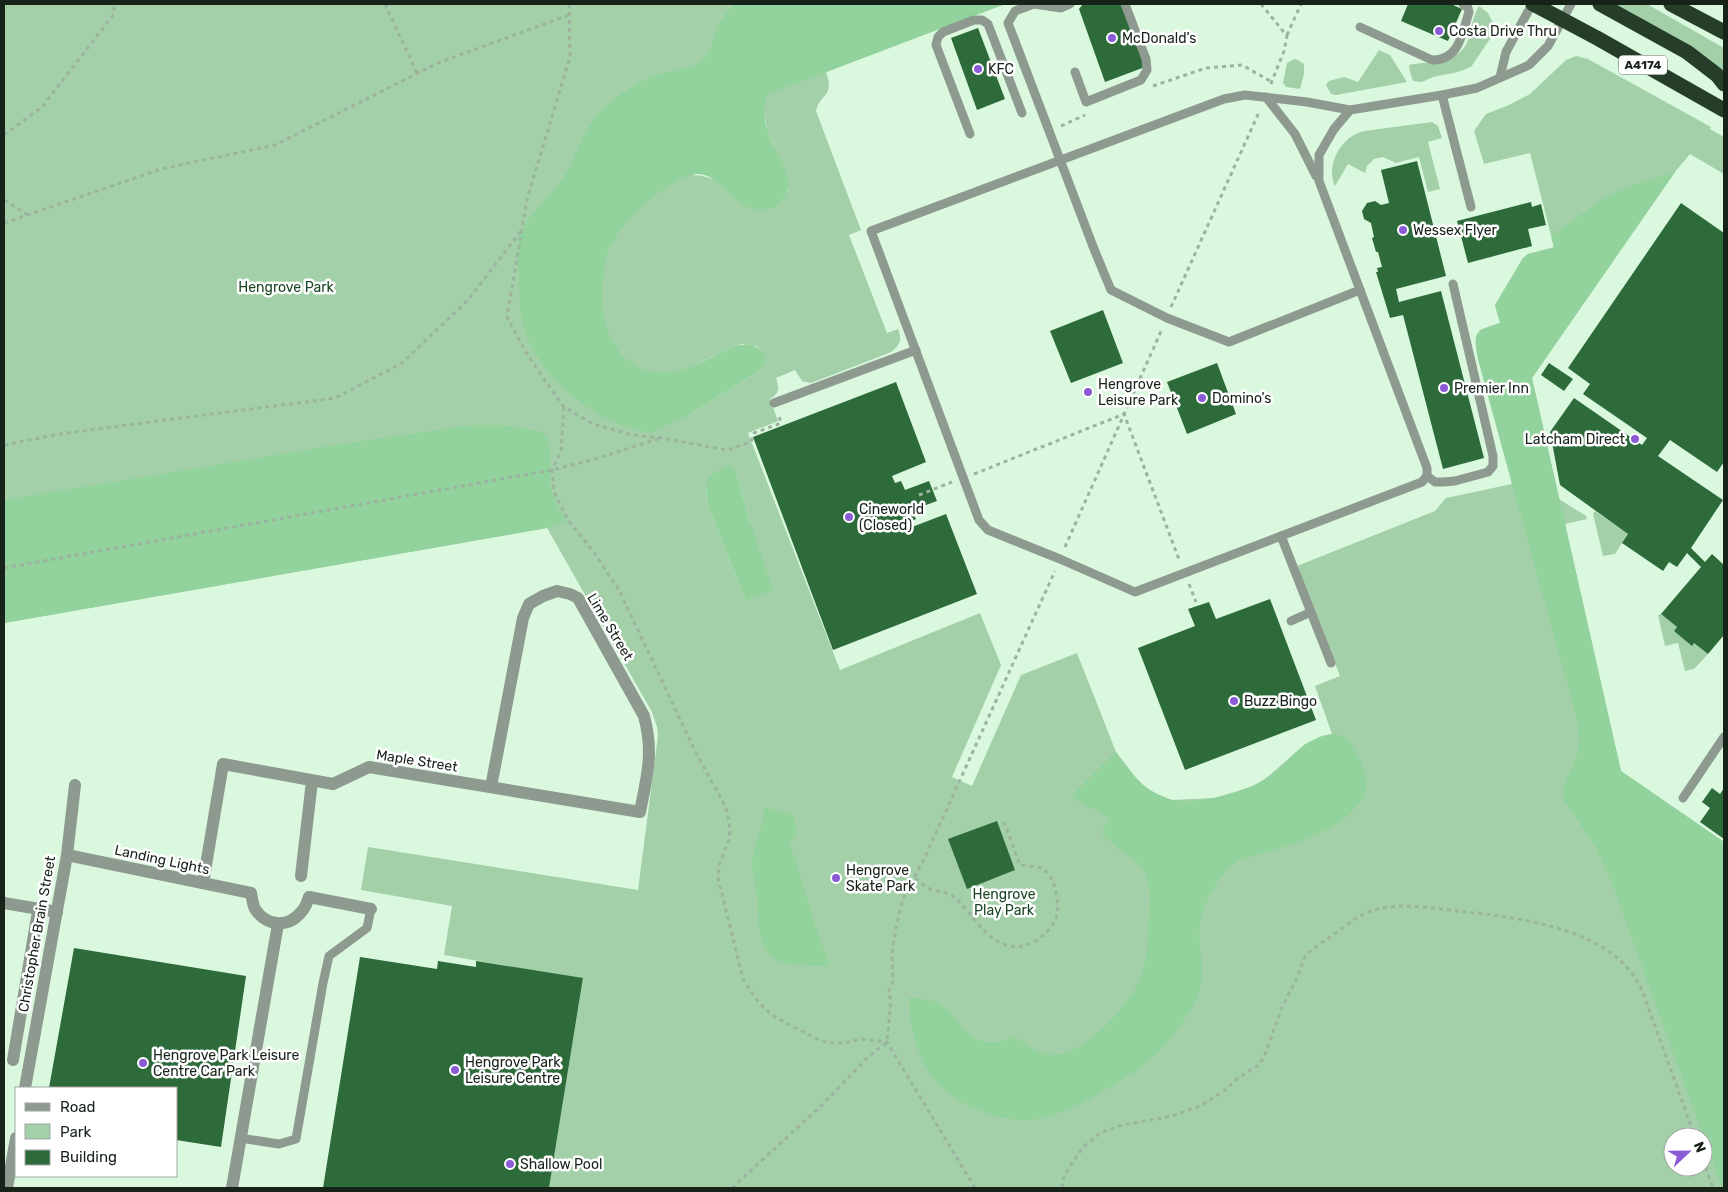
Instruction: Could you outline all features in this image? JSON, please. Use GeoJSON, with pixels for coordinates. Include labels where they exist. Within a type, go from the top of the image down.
{"type":"FeatureCollection","features":[{"type":"Feature","properties":{"kind":"highway","name":"A4174"},"geometry":{"type":"LineString","coordinates":[[1532,4],[1563,19],[1724,110]]}},
{"type":"Feature","properties":{"kind":"highway"},"geometry":{"type":"LineString","coordinates":[[1559,4],[1563,19]]}},
{"type":"Feature","properties":{"kind":"highway"},"geometry":{"type":"LineString","coordinates":[[1600,4],[1687,52],[1717,75],[1724,84]]}},
{"type":"Feature","properties":{"kind":"highway"},"geometry":{"type":"LineString","coordinates":[[1671,4],[1724,32]]}},
{"type":"Feature","properties":{"kind":"street","name":"Lime Street"},"geometry":{"type":"LineString","coordinates":[[492,788],[523,618],[529,604],[544,596],[557,592],[570,594],[578,598],[644,716],[649,732],[650,756],[640,812]]}},
{"type":"Feature","properties":{"kind":"street","name":"Maple Street"},"geometry":{"type":"LineString","coordinates":[[203,883],[223,764],[312,782],[333,784],[369,767],[640,812]]}},
{"type":"Feature","properties":{"kind":"street"},"geometry":{"type":"LineString","coordinates":[[301,876],[312,782]]}},
{"type":"Feature","properties":{"kind":"street","name":"Christopher Brain Street"},"geometry":{"type":"LineString","coordinates":[[25,1087],[67,855],[75,785]]}},
{"type":"Feature","properties":{"kind":"street","name":"Landing Lights"},"geometry":{"type":"LineString","coordinates":[[67,855],[251,893],[254,908],[264,919],[278,924]]}},
{"type":"Feature","properties":{"kind":"street"},"geometry":{"type":"LineString","coordinates":[[232,1188],[278,924],[287,923],[297,917],[304,910],[309,897],[371,909]]}},
{"type":"Feature","properties":{"kind":"street"},"geometry":{"type":"LineString","coordinates":[[4,903],[57,912]]}},
{"type":"Feature","properties":{"kind":"street"},"geometry":{"type":"LineString","coordinates":[[30,1063],[8,1060],[38,917]]}},
{"type":"Feature","properties":{"kind":"street"},"geometry":{"type":"LineString","coordinates":[[7,1188],[15,1144]]}},
{"type":"Feature","properties":{"kind":"lane"},"geometry":{"type":"LineString","coordinates":[[1070,4],[1061,8],[1034,4],[1015,11],[1008,24],[1111,290],[1166,318],[1229,342],[1360,290]]}},
{"type":"Feature","properties":{"kind":"lane"},"geometry":{"type":"LineString","coordinates":[[1075,72],[1086,102],[1140,80],[1147,70],[1146,59],[1125,4]]}},
{"type":"Feature","properties":{"kind":"lane"},"geometry":{"type":"LineString","coordinates":[[1360,27],[1432,60],[1438,60],[1453,53],[1458,45],[1469,12],[1468,8],[1463,4]]}},
{"type":"Feature","properties":{"kind":"lane"},"geometry":{"type":"LineString","coordinates":[[1500,77],[1506,52],[1532,4]]}},
{"type":"Feature","properties":{"kind":"lane"},"geometry":{"type":"LineString","coordinates":[[1266,97],[1295,134],[1319,181],[1427,468],[1427,476],[1422,482],[1135,592],[988,530],[979,520],[871,231],[1224,99],[1245,95],[1266,97],[1319,104],[1350,110],[1477,88],[1529,66],[1548,46],[1571,4]]}},
{"type":"Feature","properties":{"kind":"lane"},"geometry":{"type":"LineString","coordinates":[[970,134],[936,44],[938,37],[944,32],[974,20],[982,20],[988,24],[1022,113]]}},
{"type":"Feature","properties":{"kind":"lane"},"geometry":{"type":"LineString","coordinates":[[1442,95],[1472,207]]}},
{"type":"Feature","properties":{"kind":"lane"},"geometry":{"type":"LineString","coordinates":[[1319,181],[1319,155],[1334,129],[1350,110]]}},
{"type":"Feature","properties":{"kind":"lane"},"geometry":{"type":"LineString","coordinates":[[1427,476],[1435,482],[1456,481],[1488,472],[1493,466],[1493,456],[1453,284]]}},
{"type":"Feature","properties":{"kind":"lane"},"geometry":{"type":"LineString","coordinates":[[774,403],[916,350]]}},
{"type":"Feature","properties":{"kind":"lane"},"geometry":{"type":"LineString","coordinates":[[1281,536],[1331,663]]}},
{"type":"Feature","properties":{"kind":"lane"},"geometry":{"type":"LineString","coordinates":[[1291,620],[1311,612]]}},
{"type":"Feature","properties":{"kind":"lane"},"geometry":{"type":"LineString","coordinates":[[1683,798],[1724,737]]}},
{"type":"Feature","properties":{"kind":"lane"},"geometry":{"type":"LineString","coordinates":[[240,1138],[279,1144],[296,1139],[329,956],[367,928],[371,909]]}},
{"type":"Feature","properties":{"kind":"path"},"geometry":{"type":"LineString","coordinates":[[4,135],[42,107],[114,14],[114,4]]}},
{"type":"Feature","properties":{"kind":"path"},"geometry":{"type":"LineString","coordinates":[[385,4],[417,73]]}},
{"type":"Feature","properties":{"kind":"path"},"geometry":{"type":"LineString","coordinates":[[569,4],[570,58],[527,199],[507,317],[528,356],[564,406],[592,424],[633,435],[727,450],[751,442],[754,433],[781,423],[774,403]]}},
{"type":"Feature","properties":{"kind":"path"},"geometry":{"type":"LineString","coordinates":[[1261,4],[1287,36]]}},
{"type":"Feature","properties":{"kind":"path"},"geometry":{"type":"LineString","coordinates":[[1284,51],[1287,36],[1301,4]]}},
{"type":"Feature","properties":{"kind":"path"},"geometry":{"type":"LineString","coordinates":[[4,223],[161,169],[275,145],[438,63],[569,15]]}},
{"type":"Feature","properties":{"kind":"path"},"geometry":{"type":"LineString","coordinates":[[1146,88],[1206,68],[1242,65],[1272,82]]}},
{"type":"Feature","properties":{"kind":"path"},"geometry":{"type":"LineString","coordinates":[[1049,131],[1093,112]]}},
{"type":"Feature","properties":{"kind":"path"},"geometry":{"type":"LineString","coordinates":[[4,200],[28,215]]}},
{"type":"Feature","properties":{"kind":"path"},"geometry":{"type":"LineString","coordinates":[[4,445],[59,434],[335,398],[402,363],[468,300],[522,231]]}},
{"type":"Feature","properties":{"kind":"path"},"geometry":{"type":"LineString","coordinates":[[564,406],[561,451],[552,470],[554,492],[568,520],[593,551],[619,590],[700,760],[726,807],[730,828],[729,840],[719,865],[718,878],[740,968],[748,988],[757,1000],[775,1016],[819,1040],[836,1044],[861,1039],[887,1042],[975,1188]]}},
{"type":"Feature","properties":{"kind":"path"},"geometry":{"type":"LineString","coordinates":[[919,495],[1124,414],[1196,602]]}},
{"type":"Feature","properties":{"kind":"path"},"geometry":{"type":"LineString","coordinates":[[4,568],[552,470],[661,438]]}},
{"type":"Feature","properties":{"kind":"path"},"geometry":{"type":"LineString","coordinates":[[916,878],[928,888],[952,895],[996,942],[1011,947],[1025,946],[1038,940],[1049,930],[1056,918],[1058,900],[1053,879],[1042,869],[1020,865],[1004,822]]}},
{"type":"Feature","properties":{"kind":"path"},"geometry":{"type":"LineString","coordinates":[[1062,1188],[1067,1171],[1083,1148],[1100,1133],[1127,1124],[1172,1116],[1200,1106],[1230,1087],[1238,1078],[1257,1067],[1264,1057],[1282,1007],[1308,953],[1361,916],[1376,909],[1395,906],[1483,914],[1553,927],[1584,938],[1616,957],[1628,968],[1642,990],[1691,1127]]}},
{"type":"Feature","properties":{"kind":"path"},"geometry":{"type":"LineString","coordinates":[[732,1188],[824,1103],[868,1057]]}},
{"type":"Feature","properties":{"kind":"green space","name":"Hengrove Park"},"geometry":{"type":"Polygon","coordinates":[[[4,4],[1005,4],[826,72],[828,90],[816,111],[861,230],[849,235],[887,333],[898,329],[900,340],[898,346],[889,353],[811,383],[802,381],[795,370],[776,378],[778,390],[776,395],[770,399],[778,421],[748,433],[840,670],[980,613],[1001,665],[952,777],[972,786],[1021,675],[1077,653],[1116,752],[1140,783],[1155,793],[1172,800],[1214,798],[1256,785],[1305,744],[1322,736],[1332,734],[1315,686],[1340,676],[1297,566],[1435,511],[1446,498],[1512,484],[1478,359],[1476,339],[1480,330],[1500,323],[1495,305],[1523,258],[1528,254],[1554,247],[1530,153],[1484,164],[1474,131],[1486,114],[1530,94],[1566,60],[1576,56],[1588,59],[1711,127],[1710,129],[1724,137],[1724,174],[1690,154],[1675,172],[1532,378],[1559,499],[1586,516],[1587,519],[1565,524],[1621,771],[1724,842],[1724,1188],[549,1188],[583,979],[444,955],[452,906],[361,890],[368,847],[638,890],[658,736],[657,727],[652,712],[547,528],[4,623],[4,4]],[[764,107],[693,175],[716,180],[741,203],[776,206],[782,201],[788,190],[775,149],[767,132],[764,107]],[[742,344],[689,368],[689,415],[754,374],[763,352],[757,347],[742,344]],[[736,472],[706,491],[708,505],[746,601],[750,523],[736,472]]]}},
{"type":"Feature","properties":{"kind":"green space"},"geometry":{"type":"Polygon","coordinates":[[[735,4],[1005,4],[766,95],[765,114],[767,128],[771,141],[784,167],[788,185],[786,194],[776,206],[767,209],[753,209],[736,200],[713,179],[705,175],[696,174],[685,177],[653,197],[625,225],[607,252],[602,292],[608,332],[622,354],[632,363],[656,373],[668,373],[691,367],[738,345],[756,347],[766,356],[764,365],[754,374],[689,415],[650,433],[617,423],[584,405],[568,393],[542,364],[524,329],[520,310],[519,242],[525,224],[564,177],[589,126],[601,111],[640,82],[699,63],[707,56],[719,24],[735,4]]]}},
{"type":"Feature","properties":{"kind":"green space"},"geometry":{"type":"Polygon","coordinates":[[[1615,4],[1647,4],[1724,48],[1724,72],[1686,43],[1615,4]]]}},
{"type":"Feature","properties":{"kind":"green space"},"geometry":{"type":"Polygon","coordinates":[[[1479,6],[1488,13],[1493,23],[1494,33],[1471,67],[1458,72],[1433,77],[1422,82],[1413,81],[1409,65],[1443,60],[1464,48],[1479,6]]]}},
{"type":"Feature","properties":{"kind":"green space"},"geometry":{"type":"Polygon","coordinates":[[[1379,50],[1390,55],[1407,82],[1336,95],[1331,94],[1326,85],[1329,81],[1344,77],[1358,82],[1379,50]]]}},
{"type":"Feature","properties":{"kind":"green space"},"geometry":{"type":"Polygon","coordinates":[[[1294,59],[1304,64],[1304,74],[1300,89],[1286,87],[1283,83],[1287,63],[1294,59]]]}},
{"type":"Feature","properties":{"kind":"green space"},"geometry":{"type":"Polygon","coordinates":[[[1432,122],[1438,126],[1442,138],[1428,142],[1440,189],[1428,192],[1419,157],[1396,163],[1383,157],[1374,159],[1367,166],[1365,173],[1348,164],[1335,186],[1332,178],[1334,160],[1343,145],[1356,134],[1364,131],[1432,122]]]}},
{"type":"Feature","properties":{"kind":"green space"},"geometry":{"type":"Polygon","coordinates":[[[1675,172],[1532,378],[1621,771],[1724,842],[1724,1188],[1722,1188],[1713,1163],[1713,1127],[1700,1127],[1612,883],[1595,846],[1564,800],[1565,783],[1575,761],[1579,745],[1576,716],[1478,359],[1476,343],[1477,334],[1480,331],[1500,323],[1495,305],[1523,258],[1528,254],[1554,248],[1551,236],[1603,199],[1627,187],[1675,172]]]}},
{"type":"Feature","properties":{"kind":"green space"},"geometry":{"type":"Polygon","coordinates":[[[471,425],[505,425],[543,432],[549,445],[552,491],[565,521],[547,528],[4,623],[4,500],[342,444],[471,425]]]}},
{"type":"Feature","properties":{"kind":"green space"},"geometry":{"type":"Polygon","coordinates":[[[728,465],[732,466],[736,472],[750,523],[773,589],[746,601],[708,505],[706,490],[711,476],[728,465]]]}},
{"type":"Feature","properties":{"kind":"green space"},"geometry":{"type":"Polygon","coordinates":[[[1595,511],[1628,534],[1615,554],[1603,556],[1593,514],[1595,511]]]}},
{"type":"Feature","properties":{"kind":"green space"},"geometry":{"type":"Polygon","coordinates":[[[1661,614],[1677,627],[1674,631],[1708,654],[1694,669],[1685,671],[1678,643],[1665,646],[1658,615],[1661,614]]]}},
{"type":"Feature","properties":{"kind":"green space"},"geometry":{"type":"Polygon","coordinates":[[[1332,734],[1348,740],[1353,747],[1367,781],[1363,798],[1342,821],[1327,829],[1295,843],[1240,860],[1226,871],[1210,894],[1200,920],[1199,939],[1202,977],[1197,997],[1178,1029],[1153,1057],[1121,1080],[1077,1106],[1053,1115],[1028,1120],[1008,1119],[988,1114],[959,1100],[940,1086],[931,1075],[919,1051],[912,1024],[909,997],[939,1004],[948,1010],[967,1032],[979,1040],[1000,1042],[1015,1036],[1037,1051],[1052,1055],[1065,1053],[1093,1037],[1119,1011],[1138,984],[1145,965],[1147,945],[1150,895],[1147,878],[1137,862],[1118,849],[1101,833],[1110,818],[1071,797],[1116,752],[1138,780],[1155,793],[1173,800],[1197,801],[1224,796],[1250,787],[1279,769],[1306,745],[1322,736],[1332,734]]]}},
{"type":"Feature","properties":{"kind":"green space"},"geometry":{"type":"Polygon","coordinates":[[[764,807],[794,815],[796,837],[789,840],[830,966],[786,963],[776,959],[768,952],[763,943],[759,928],[758,902],[752,862],[763,819],[764,807]]]}},
{"type":"Feature","properties":{"kind":"building","name":"McDonald's"},"geometry":{"type":"Polygon","coordinates":[[[1083,4],[1121,4],[1145,67],[1105,82],[1079,9],[1083,4]]]}},
{"type":"Feature","properties":{"kind":"building","name":"Costa Drive Thru"},"geometry":{"type":"Polygon","coordinates":[[[1408,4],[1451,4],[1462,9],[1448,41],[1401,21],[1408,4]]]}},
{"type":"Feature","properties":{"kind":"building","name":"KFC"},"geometry":{"type":"Polygon","coordinates":[[[978,28],[1005,99],[977,110],[951,38],[978,28]]]}},
{"type":"Feature","properties":{"kind":"building"},"geometry":{"type":"Polygon","coordinates":[[[1417,161],[1446,276],[1396,289],[1399,302],[1441,291],[1484,458],[1443,469],[1403,315],[1390,318],[1376,272],[1378,272],[1377,268],[1382,267],[1372,238],[1374,237],[1371,223],[1364,219],[1362,211],[1367,203],[1375,201],[1381,205],[1389,203],[1381,170],[1417,161]]]}},
{"type":"Feature","properties":{"kind":"building"},"geometry":{"type":"Polygon","coordinates":[[[1531,202],[1532,207],[1541,204],[1546,225],[1528,229],[1532,246],[1468,263],[1457,221],[1531,202]]]}},
{"type":"Feature","properties":{"kind":"building"},"geometry":{"type":"Polygon","coordinates":[[[1681,203],[1724,233],[1724,462],[1717,472],[1670,440],[1658,456],[1723,500],[1691,548],[1705,562],[1712,554],[1724,565],[1724,635],[1708,654],[1694,643],[1692,646],[1674,631],[1677,627],[1661,614],[1701,567],[1687,553],[1677,567],[1669,562],[1663,571],[1622,543],[1628,534],[1560,485],[1550,432],[1574,398],[1642,445],[1647,438],[1583,394],[1590,384],[1568,368],[1681,203]]]}},
{"type":"Feature","properties":{"kind":"building"},"geometry":{"type":"Polygon","coordinates":[[[1103,310],[1123,363],[1071,383],[1050,331],[1103,310]]]}},
{"type":"Feature","properties":{"kind":"building","name":"Domino's"},"geometry":{"type":"Polygon","coordinates":[[[1217,363],[1236,414],[1187,434],[1167,382],[1217,363]]]}},
{"type":"Feature","properties":{"kind":"building"},"geometry":{"type":"Polygon","coordinates":[[[1549,363],[1573,379],[1564,391],[1541,375],[1549,363]]]}},
{"type":"Feature","properties":{"kind":"building","name":"Cineworld (Closed)"},"geometry":{"type":"Polygon","coordinates":[[[896,382],[926,462],[892,476],[895,483],[901,481],[905,490],[929,481],[937,501],[912,510],[916,519],[910,522],[912,527],[946,514],[977,594],[833,650],[753,437],[896,382]]]}},
{"type":"Feature","properties":{"kind":"building","name":"Buzz Bingo"},"geometry":{"type":"Polygon","coordinates":[[[1270,599],[1316,720],[1185,770],[1138,648],[1195,626],[1188,609],[1209,602],[1216,619],[1270,599]]]}},
{"type":"Feature","properties":{"kind":"building"},"geometry":{"type":"Polygon","coordinates":[[[1712,788],[1720,794],[1724,788],[1724,839],[1700,822],[1710,808],[1702,802],[1712,788]]]}},
{"type":"Feature","properties":{"kind":"building"},"geometry":{"type":"Polygon","coordinates":[[[997,821],[1015,870],[967,889],[948,839],[997,821]]]}},
{"type":"Feature","properties":{"kind":"building","name":"Hengrove Park Leisure Centre Car Park"},"geometry":{"type":"Polygon","coordinates":[[[74,948],[246,976],[221,1147],[178,1140],[178,1087],[49,1087],[74,948]]]}},
{"type":"Feature","properties":{"kind":"building","name":"Hengrove Park Leisure Centre"},"geometry":{"type":"Polygon","coordinates":[[[360,957],[437,969],[438,961],[476,967],[476,961],[583,978],[549,1188],[323,1188],[360,957]]]}},
{"type":"Feature","properties":{"kind":"place","name":"Costa Drive Thru"},"geometry":{"type":"Point","coordinates":[1439,31]}},
{"type":"Feature","properties":{"kind":"place","name":"McDonald's"},"geometry":{"type":"Point","coordinates":[1112,38]}},
{"type":"Feature","properties":{"kind":"place","name":"KFC"},"geometry":{"type":"Point","coordinates":[978,69]}},
{"type":"Feature","properties":{"kind":"place","name":"Wessex Flyer"},"geometry":{"type":"Point","coordinates":[1403,230]}},
{"type":"Feature","properties":{"kind":"place","name":"Premier Inn"},"geometry":{"type":"Point","coordinates":[1444,388]}},
{"type":"Feature","properties":{"kind":"place","name":"Hengrove Leisure Park"},"geometry":{"type":"Point","coordinates":[1088,392]}},
{"type":"Feature","properties":{"kind":"place","name":"Domino's"},"geometry":{"type":"Point","coordinates":[1202,398]}},
{"type":"Feature","properties":{"kind":"place","name":"Latcham Direct"},"geometry":{"type":"Point","coordinates":[1635,439]}},
{"type":"Feature","properties":{"kind":"place","name":"Cineworld (Closed)"},"geometry":{"type":"Point","coordinates":[849,517]}},
{"type":"Feature","properties":{"kind":"place","name":"Buzz Bingo"},"geometry":{"type":"Point","coordinates":[1234,701]}},
{"type":"Feature","properties":{"kind":"place","name":"Hengrove Skate Park"},"geometry":{"type":"Point","coordinates":[836,878]}},
{"type":"Feature","properties":{"kind":"place","name":"Hengrove Park Leisure Centre Car Park"},"geometry":{"type":"Point","coordinates":[143,1063]}},
{"type":"Feature","properties":{"kind":"place","name":"Hengrove Park Leisure Centre"},"geometry":{"type":"Point","coordinates":[455,1070]}},
{"type":"Feature","properties":{"kind":"place","name":"Shallow Pool"},"geometry":{"type":"Point","coordinates":[510,1164]}},
{"type":"Feature","properties":{"kind":"park label","name":"Hengrove Play Park"},"geometry":{"type":"Point","coordinates":[1004,902]}}]}
